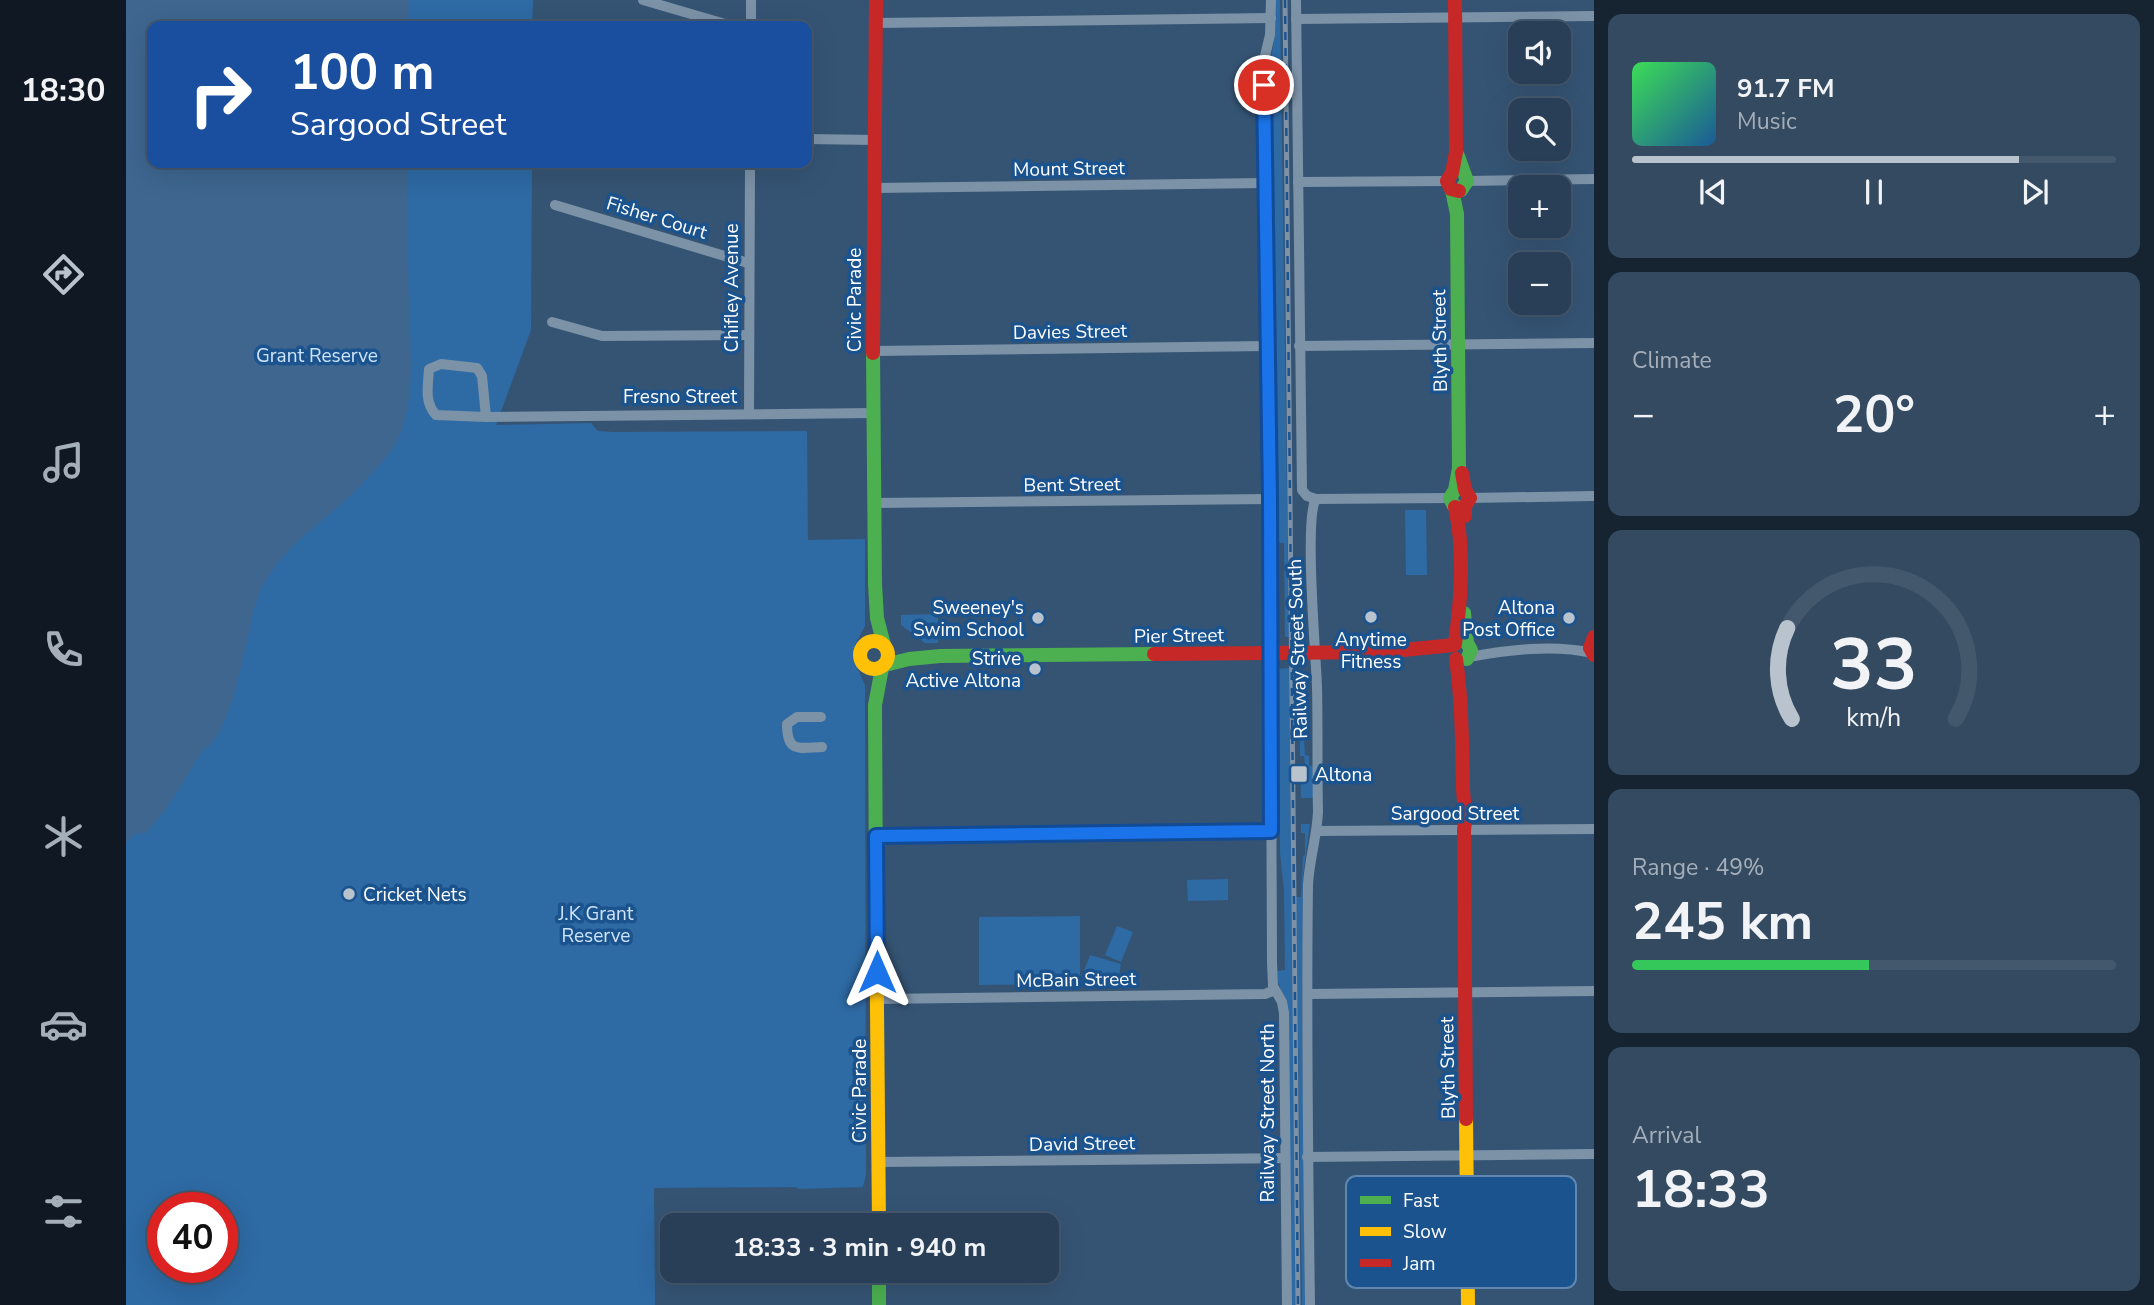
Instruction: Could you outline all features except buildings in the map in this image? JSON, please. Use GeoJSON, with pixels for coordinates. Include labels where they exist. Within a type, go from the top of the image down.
{"type":"FeatureCollection","features":[{"type":"Feature","properties":{"kind":"street"},"geometry":{"type":"LineString","coordinates":[[643,0],[715,21]]}},
{"type":"Feature","properties":{"kind":"street"},"geometry":{"type":"LineString","coordinates":[[751,0],[751,21]]}},
{"type":"Feature","properties":{"kind":"street","name":"Civic Parade"},"geometry":{"type":"LineString","coordinates":[[876,0],[873,351],[875,600],[879,627],[886,646]]}},
{"type":"Feature","properties":{"kind":"street","name":"Railway Street North"},"geometry":{"type":"LineString","coordinates":[[1271,0],[1270,35],[1264,60],[1271,831],[1273,980],[1284,1013],[1287,1305]]}},
{"type":"Feature","properties":{"kind":"street"},"geometry":{"type":"LineString","coordinates":[[1296,0],[1302,490],[1307,496],[1316,499],[1594,496]]}},
{"type":"Feature","properties":{"kind":"street","name":"Blyth Street"},"geometry":{"type":"LineString","coordinates":[[1455,0],[1463,794],[1460,819],[1464,830],[1468,1176]]}},
{"type":"Feature","properties":{"kind":"street"},"geometry":{"type":"LineString","coordinates":[[1296,19],[1594,16]]}},
{"type":"Feature","properties":{"kind":"street"},"geometry":{"type":"LineString","coordinates":[[876,23],[1271,18]]}},
{"type":"Feature","properties":{"kind":"street"},"geometry":{"type":"LineString","coordinates":[[812,139],[875,140]]}},
{"type":"Feature","properties":{"kind":"street","name":"Chifley Avenue"},"geometry":{"type":"LineString","coordinates":[[749,414],[750,168]]}},
{"type":"Feature","properties":{"kind":"street"},"geometry":{"type":"LineString","coordinates":[[1298,182],[1594,179]]}},
{"type":"Feature","properties":{"kind":"street","name":"Mount Street"},"geometry":{"type":"LineString","coordinates":[[874,188],[1265,183]]}},
{"type":"Feature","properties":{"kind":"street","name":"Fisher Court"},"geometry":{"type":"LineString","coordinates":[[555,205],[748,263]]}},
{"type":"Feature","properties":{"kind":"street"},"geometry":{"type":"LineString","coordinates":[[552,322],[602,336],[748,335]]}},
{"type":"Feature","properties":{"kind":"street"},"geometry":{"type":"LineString","coordinates":[[1299,345],[1594,343]]}},
{"type":"Feature","properties":{"kind":"street","name":"Davies Street"},"geometry":{"type":"LineString","coordinates":[[873,351],[1267,346]]}},
{"type":"Feature","properties":{"kind":"street","name":"Fresno Street"},"geometry":{"type":"LineString","coordinates":[[486,417],[482,376],[477,368],[441,364],[429,369],[427,394],[430,408],[436,415],[486,417],[874,413]]}},
{"type":"Feature","properties":{"kind":"street","name":"Bent Street"},"geometry":{"type":"LineString","coordinates":[[874,503],[1270,499]]}},
{"type":"Feature","properties":{"kind":"street","name":"Railway Street South"},"geometry":{"type":"LineString","coordinates":[[1310,1305],[1307,1157],[1308,881],[1317,831],[1312,511],[1316,499]]}},
{"type":"Feature","properties":{"kind":"street","name":"Civic Parade"},"geometry":{"type":"LineString","coordinates":[[864,645],[875,600]]}},
{"type":"Feature","properties":{"kind":"street"},"geometry":{"type":"LineString","coordinates":[[872,641],[886,646],[889,655],[883,667],[870,669],[863,664],[860,652],[864,645],[872,641]]}},
{"type":"Feature","properties":{"kind":"street","name":"Pier Street"},"geometry":{"type":"LineString","coordinates":[[883,667],[909,659],[940,656],[1503,651],[1553,649],[1593,642]]}},
{"type":"Feature","properties":{"kind":"street","name":"Pier Street"},"geometry":{"type":"LineString","coordinates":[[886,646],[908,653],[940,656]]}},
{"type":"Feature","properties":{"kind":"street","name":"Civic Parade"},"geometry":{"type":"LineString","coordinates":[[863,664],[875,705]]}},
{"type":"Feature","properties":{"kind":"street","name":"Civic Parade"},"geometry":{"type":"LineString","coordinates":[[879,1213],[875,705],[883,667]]}},
{"type":"Feature","properties":{"kind":"street"},"geometry":{"type":"LineString","coordinates":[[821,717],[797,718],[786,724],[787,739],[791,746],[821,747]]}},
{"type":"Feature","properties":{"kind":"street","name":"Sargood Street"},"geometry":{"type":"LineString","coordinates":[[1317,831],[1594,830]]}},
{"type":"Feature","properties":{"kind":"street"},"geometry":{"type":"LineString","coordinates":[[876,836],[1271,831]]}},
{"type":"Feature","properties":{"kind":"street","name":"McBain Street"},"geometry":{"type":"LineString","coordinates":[[877,999],[1265,994],[1275,990]]}},
{"type":"Feature","properties":{"kind":"street"},"geometry":{"type":"LineString","coordinates":[[1309,994],[1594,991]]}},
{"type":"Feature","properties":{"kind":"street"},"geometry":{"type":"LineString","coordinates":[[1307,1157],[1594,1154]]}},
{"type":"Feature","properties":{"kind":"street","name":"David Street"},"geometry":{"type":"LineString","coordinates":[[878,1163],[1285,1158]]}},
{"type":"Feature","properties":{"kind":"street"},"geometry":{"type":"LineString","coordinates":[[879,1283],[879,1305]]}},
{"type":"Feature","properties":{"kind":"green space","name":"J.K Grant Reserve"},"geometry":{"type":"Polygon","coordinates":[[[126,0],[533,0],[532,21],[147,21],[147,168],[532,168],[531,330],[496,425],[591,423],[598,431],[613,432],[807,431],[808,540],[865,539],[865,626],[855,645],[854,661],[865,685],[866,1175],[863,1187],[654,1188],[655,1305],[126,1305],[126,0]]]}},
{"type":"Feature","properties":{"kind":"green space"},"geometry":{"type":"Polygon","coordinates":[[[1275,0],[1280,0],[1289,637],[1285,637],[1284,543],[1274,542],[1275,418],[1271,352],[1268,75],[1275,36],[1275,0]]]}},
{"type":"Feature","properties":{"kind":"green space"},"geometry":{"type":"Polygon","coordinates":[[[1405,510],[1426,510],[1427,575],[1406,575],[1405,510]]]}},
{"type":"Feature","properties":{"kind":"green space"},"geometry":{"type":"Polygon","coordinates":[[[938,614],[938,643],[925,643],[901,625],[901,615],[938,614]]]}},
{"type":"Feature","properties":{"kind":"green space"},"geometry":{"type":"Polygon","coordinates":[[[1289,668],[1296,1305],[1290,1305],[1288,1007],[1278,982],[1277,971],[1285,970],[1284,890],[1280,817],[1276,816],[1273,669],[1289,668]]]}},
{"type":"Feature","properties":{"kind":"green space"},"geometry":{"type":"Polygon","coordinates":[[[1300,738],[1304,738],[1305,755],[1309,756],[1309,765],[1313,767],[1313,798],[1301,798],[1300,765],[1305,764],[1304,756],[1300,756],[1300,738]]]}},
{"type":"Feature","properties":{"kind":"green space"},"geometry":{"type":"Polygon","coordinates":[[[1301,824],[1310,824],[1303,875],[1305,1305],[1302,1305],[1296,897],[1301,897],[1303,856],[1305,855],[1305,833],[1301,833],[1301,824]]]}},
{"type":"Feature","properties":{"kind":"green space"},"geometry":{"type":"Polygon","coordinates":[[[1228,879],[1228,900],[1188,901],[1187,880],[1228,879]]]}},
{"type":"Feature","properties":{"kind":"green space"},"geometry":{"type":"Polygon","coordinates":[[[1080,916],[1080,984],[979,985],[979,917],[1080,916]]]}},
{"type":"Feature","properties":{"kind":"green space"},"geometry":{"type":"Polygon","coordinates":[[[1117,926],[1133,932],[1121,962],[1105,955],[1117,926]]]}},
{"type":"Feature","properties":{"kind":"green space"},"geometry":{"type":"Polygon","coordinates":[[[1090,955],[1121,964],[1118,980],[1084,971],[1090,955]]]}},
{"type":"Feature","properties":{"kind":"shaded area"},"geometry":{"type":"Polygon","coordinates":[[[126,0],[409,0],[405,21],[147,21],[147,168],[407,168],[411,355],[408,405],[396,443],[363,483],[291,548],[267,577],[254,610],[238,679],[223,724],[214,740],[203,750],[166,809],[146,833],[134,834],[126,843],[126,0]]]}},
{"type":"Feature","properties":{"kind":"railway"},"geometry":{"type":"LineString","coordinates":[[1285,0],[1298,1305]]}},
{"type":"Feature","properties":{"kind":"traffic: fast"},"geometry":{"type":"LineString","coordinates":[[1458,156],[1467,181],[1461,190]]}},
{"type":"Feature","properties":{"kind":"traffic: fast"},"geometry":{"type":"LineString","coordinates":[[1452,190],[1457,214],[1459,468],[1455,490],[1450,498],[1454,506],[1465,506]]}},
{"type":"Feature","properties":{"kind":"traffic: fast"},"geometry":{"type":"LineString","coordinates":[[873,353],[875,584],[877,618],[884,645]]}},
{"type":"Feature","properties":{"kind":"traffic: fast"},"geometry":{"type":"LineString","coordinates":[[1464,613],[1467,643],[1471,650],[1467,659]]}},
{"type":"Feature","properties":{"kind":"traffic: fast"},"geometry":{"type":"LineString","coordinates":[[885,665],[940,656],[1154,654]]}},
{"type":"Feature","properties":{"kind":"traffic: fast"},"geometry":{"type":"LineString","coordinates":[[876,899],[875,705],[882,668]]}},
{"type":"Feature","properties":{"kind":"traffic: fast"},"geometry":{"type":"LineString","coordinates":[[879,1283],[879,1305]]}},
{"type":"Feature","properties":{"kind":"traffic: slow"},"geometry":{"type":"LineString","coordinates":[[874,641],[884,645],[888,655],[884,665],[874,669],[864,665],[860,655],[864,645],[874,641]]}},
{"type":"Feature","properties":{"kind":"traffic: slow"},"geometry":{"type":"LineString","coordinates":[[876,899],[879,1213]]}},
{"type":"Feature","properties":{"kind":"traffic: slow"},"geometry":{"type":"LineString","coordinates":[[1466,1119],[1467,1176]]}},
{"type":"Feature","properties":{"kind":"traffic: slow"},"geometry":{"type":"LineString","coordinates":[[1468,1288],[1468,1305]]}},
{"type":"Feature","properties":{"kind":"traffic: jam"},"geometry":{"type":"LineString","coordinates":[[873,353],[876,0]]}},
{"type":"Feature","properties":{"kind":"traffic: jam"},"geometry":{"type":"LineString","coordinates":[[1455,0],[1456,152],[1452,173],[1447,181],[1451,189],[1459,191]]}},
{"type":"Feature","properties":{"kind":"traffic: jam"},"geometry":{"type":"LineString","coordinates":[[1462,473],[1465,490],[1470,498],[1465,506],[1465,516]]}},
{"type":"Feature","properties":{"kind":"traffic: jam"},"geometry":{"type":"LineString","coordinates":[[1455,507],[1461,576],[1455,644]]}},
{"type":"Feature","properties":{"kind":"traffic: jam"},"geometry":{"type":"LineString","coordinates":[[1594,637],[1590,648],[1594,655]]}},
{"type":"Feature","properties":{"kind":"traffic: jam"},"geometry":{"type":"LineString","coordinates":[[1154,654],[1383,652],[1454,645]]}},
{"type":"Feature","properties":{"kind":"traffic: jam"},"geometry":{"type":"LineString","coordinates":[[1456,659],[1461,706],[1465,813],[1466,1119]]}},
{"type":"Feature","properties":{"kind":"place","name":"Anytime Fitness"},"geometry":{"type":"Point","coordinates":[1371,617]}},
{"type":"Feature","properties":{"kind":"place","name":"Sweeney's Swim School"},"geometry":{"type":"Point","coordinates":[1038,618]}},
{"type":"Feature","properties":{"kind":"place","name":"Altona Post Office"},"geometry":{"type":"Point","coordinates":[1569,618]}},
{"type":"Feature","properties":{"kind":"place","name":"Strive Active Altona"},"geometry":{"type":"Point","coordinates":[1035,669]}},
{"type":"Feature","properties":{"kind":"place","name":"Altona"},"geometry":{"type":"Point","coordinates":[1299,774]}},
{"type":"Feature","properties":{"kind":"place","name":"Cricket Nets"},"geometry":{"type":"Point","coordinates":[349,894]}},
{"type":"Feature","properties":{"kind":"route"},"geometry":{"type":"LineString","coordinates":[[877,972],[876,836],[1271,831],[1270,499],[1264,85]]}},
{"type":"Feature","properties":{"kind":"park label","name":"Grant Reserve"},"geometry":{"type":"Point","coordinates":[317,355]}}]}
